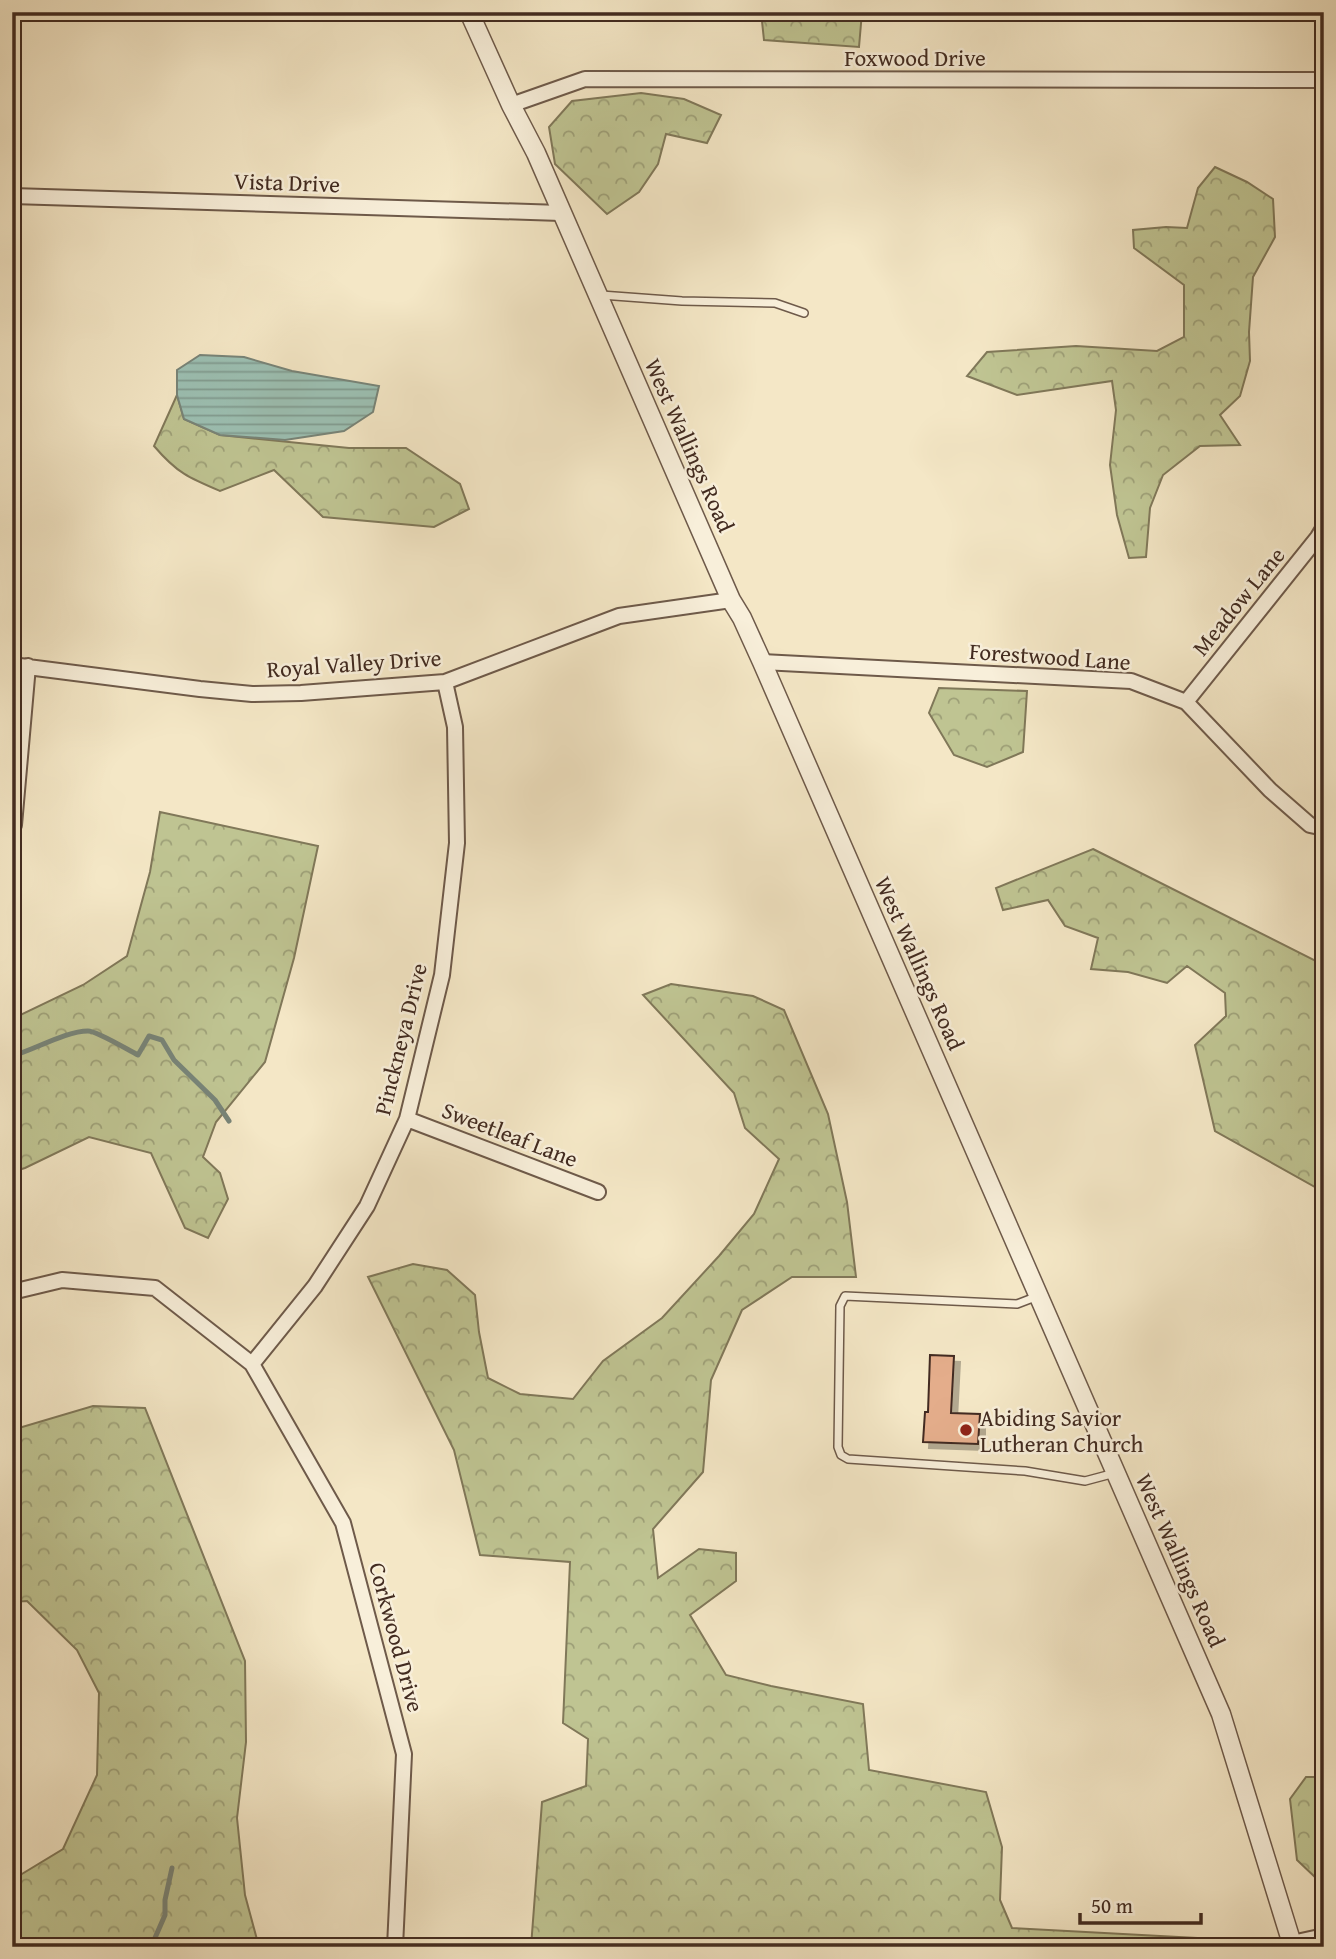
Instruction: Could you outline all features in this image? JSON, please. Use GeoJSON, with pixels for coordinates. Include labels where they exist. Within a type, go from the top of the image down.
{"type":"FeatureCollection","features":[{"type":"Feature","properties":{"kind":"street","name":"West Wallings Road"},"geometry":{"type":"LineString","coordinates":[[469,12],[536,153],[731,600],[762,662],[1221,1714],[1293,1945]]}},
{"type":"Feature","properties":{"kind":"street","name":"Foxwood Drive"},"geometry":{"type":"LineString","coordinates":[[511,104],[585,79],[1324,80]]}},
{"type":"Feature","properties":{"kind":"street","name":"Vista Drive"},"geometry":{"type":"LineString","coordinates":[[12,196],[561,213]]}},
{"type":"Feature","properties":{"kind":"street","name":"Meadow Lane"},"geometry":{"type":"LineString","coordinates":[[1186,702],[1324,527]]}},
{"type":"Feature","properties":{"kind":"street","name":"Royal Valley Drive"},"geometry":{"type":"LineString","coordinates":[[12,665],[251,694],[301,693],[444,682],[620,616],[731,600]]}},
{"type":"Feature","properties":{"kind":"street","name":"Forestwood Lane"},"geometry":{"type":"LineString","coordinates":[[762,662],[1131,681],[1186,702],[1270,790],[1310,825],[1324,828]]}},
{"type":"Feature","properties":{"kind":"street"},"geometry":{"type":"LineString","coordinates":[[12,828],[28,666]]}},
{"type":"Feature","properties":{"kind":"street","name":"Pinckneya Drive"},"geometry":{"type":"LineString","coordinates":[[252,1364],[315,1286],[367,1206],[407,1119],[442,975],[457,843],[455,727],[444,682]]}},
{"type":"Feature","properties":{"kind":"street","name":"Sweetleaf Lane"},"geometry":{"type":"LineString","coordinates":[[407,1119],[598,1192]]}},
{"type":"Feature","properties":{"kind":"street"},"geometry":{"type":"LineString","coordinates":[[12,1292],[62,1280],[155,1288],[252,1364]]}},
{"type":"Feature","properties":{"kind":"street","name":"Corkwood Drive"},"geometry":{"type":"LineString","coordinates":[[252,1364],[344,1523],[404,1754],[395,1947]]}},
{"type":"Feature","properties":{"kind":"street"},"geometry":{"type":"LineString","coordinates":[[1293,1945],[1324,1936]]}},
{"type":"Feature","properties":{"kind":"lane"},"geometry":{"type":"LineString","coordinates":[[597,295],[682,301],[775,303],[804,313]]}},
{"type":"Feature","properties":{"kind":"lane"},"geometry":{"type":"LineString","coordinates":[[1039,1296],[1017,1304],[845,1296],[840,1306],[838,1447],[841,1455],[848,1459],[1025,1471],[1085,1481],[1116,1473]]}},
{"type":"Feature","properties":{"kind":"green space"},"geometry":{"type":"Polygon","coordinates":[[[761,12],[862,12],[859,47],[764,40],[761,12]]]}},
{"type":"Feature","properties":{"kind":"green space"},"geometry":{"type":"Polygon","coordinates":[[[641,93],[684,99],[721,115],[707,143],[666,134],[658,164],[639,192],[607,214],[555,164],[549,127],[572,101],[641,93]]]}},
{"type":"Feature","properties":{"kind":"green space"},"geometry":{"type":"Polygon","coordinates":[[[1215,167],[1247,182],[1273,199],[1275,237],[1253,277],[1250,361],[1240,396],[1220,415],[1240,445],[1200,446],[1163,475],[1150,508],[1146,557],[1129,558],[1117,515],[1110,465],[1116,410],[1112,381],[1017,395],[967,376],[987,352],[1076,346],[1157,351],[1184,337],[1184,285],[1134,248],[1133,230],[1187,228],[1198,188],[1215,167]]]}},
{"type":"Feature","properties":{"kind":"green space"},"geometry":{"type":"Polygon","coordinates":[[[177,395],[184,419],[220,435],[349,448],[406,448],[460,484],[469,509],[434,527],[323,517],[274,470],[220,491],[184,474],[154,446],[177,395]]]}},
{"type":"Feature","properties":{"kind":"green space"},"geometry":{"type":"Polygon","coordinates":[[[939,688],[1027,691],[1023,752],[987,767],[954,755],[929,713],[939,688]]]}},
{"type":"Feature","properties":{"kind":"green space"},"geometry":{"type":"Polygon","coordinates":[[[160,812],[318,846],[294,958],[265,1062],[216,1122],[203,1157],[220,1173],[228,1199],[208,1238],[185,1228],[151,1153],[89,1137],[12,1172],[12,1019],[83,985],[127,956],[150,872],[160,812]]]}},
{"type":"Feature","properties":{"kind":"green space"},"geometry":{"type":"Polygon","coordinates":[[[1093,849],[1324,965],[1324,1192],[1215,1131],[1195,1045],[1226,1016],[1225,993],[1187,966],[1167,983],[1128,972],[1091,969],[1098,938],[1065,926],[1048,900],[1003,910],[996,888],[1093,849]]]}},
{"type":"Feature","properties":{"kind":"green space"},"geometry":{"type":"Polygon","coordinates":[[[671,984],[753,996],[784,1010],[828,1114],[847,1202],[856,1277],[792,1277],[742,1310],[711,1380],[703,1472],[653,1529],[658,1578],[699,1549],[736,1553],[736,1581],[690,1615],[726,1675],[863,1704],[869,1770],[986,1792],[1002,1847],[1000,1900],[1012,1928],[1274,1942],[1276,1947],[531,1947],[542,1802],[586,1786],[588,1739],[563,1723],[570,1562],[480,1555],[454,1450],[368,1277],[413,1264],[447,1270],[475,1295],[488,1378],[520,1394],[573,1399],[603,1361],[662,1318],[754,1214],[779,1159],[745,1128],[734,1093],[643,995],[671,984]]]}},
{"type":"Feature","properties":{"kind":"green space"},"geometry":{"type":"Polygon","coordinates":[[[93,1406],[145,1408],[245,1661],[246,1742],[237,1818],[245,1895],[259,1947],[12,1947],[12,1880],[63,1849],[97,1775],[99,1693],[77,1650],[27,1601],[12,1602],[12,1430],[93,1406]]]}},
{"type":"Feature","properties":{"kind":"green space"},"geometry":{"type":"Polygon","coordinates":[[[1306,1777],[1324,1777],[1324,1870],[1317,1879],[1297,1860],[1290,1799],[1306,1777]]]}},
{"type":"Feature","properties":{"kind":"water"},"geometry":{"type":"Polygon","coordinates":[[[200,355],[244,357],[292,371],[379,386],[373,412],[344,431],[285,440],[220,435],[184,419],[177,395],[177,370],[200,355]]]}},
{"type":"Feature","properties":{"kind":"building"},"geometry":{"type":"Polygon","coordinates":[[[930,1355],[954,1356],[951,1413],[980,1414],[978,1444],[923,1442],[925,1412],[928,1412],[930,1355]]]}},
{"type":"Feature","properties":{"kind":"waterway"},"geometry":{"type":"LineString","coordinates":[[12,1056],[70,1034],[88,1031],[138,1055],[149,1036],[162,1040],[174,1060],[215,1100],[229,1121]]}},
{"type":"Feature","properties":{"kind":"waterway"},"geometry":{"type":"LineString","coordinates":[[151,1947],[165,1915],[165,1900],[172,1868]]}},
{"type":"Feature","properties":{"kind":"place","name":"Abiding Savior Lutheran Church"},"geometry":{"type":"Point","coordinates":[966,1430]}}]}
